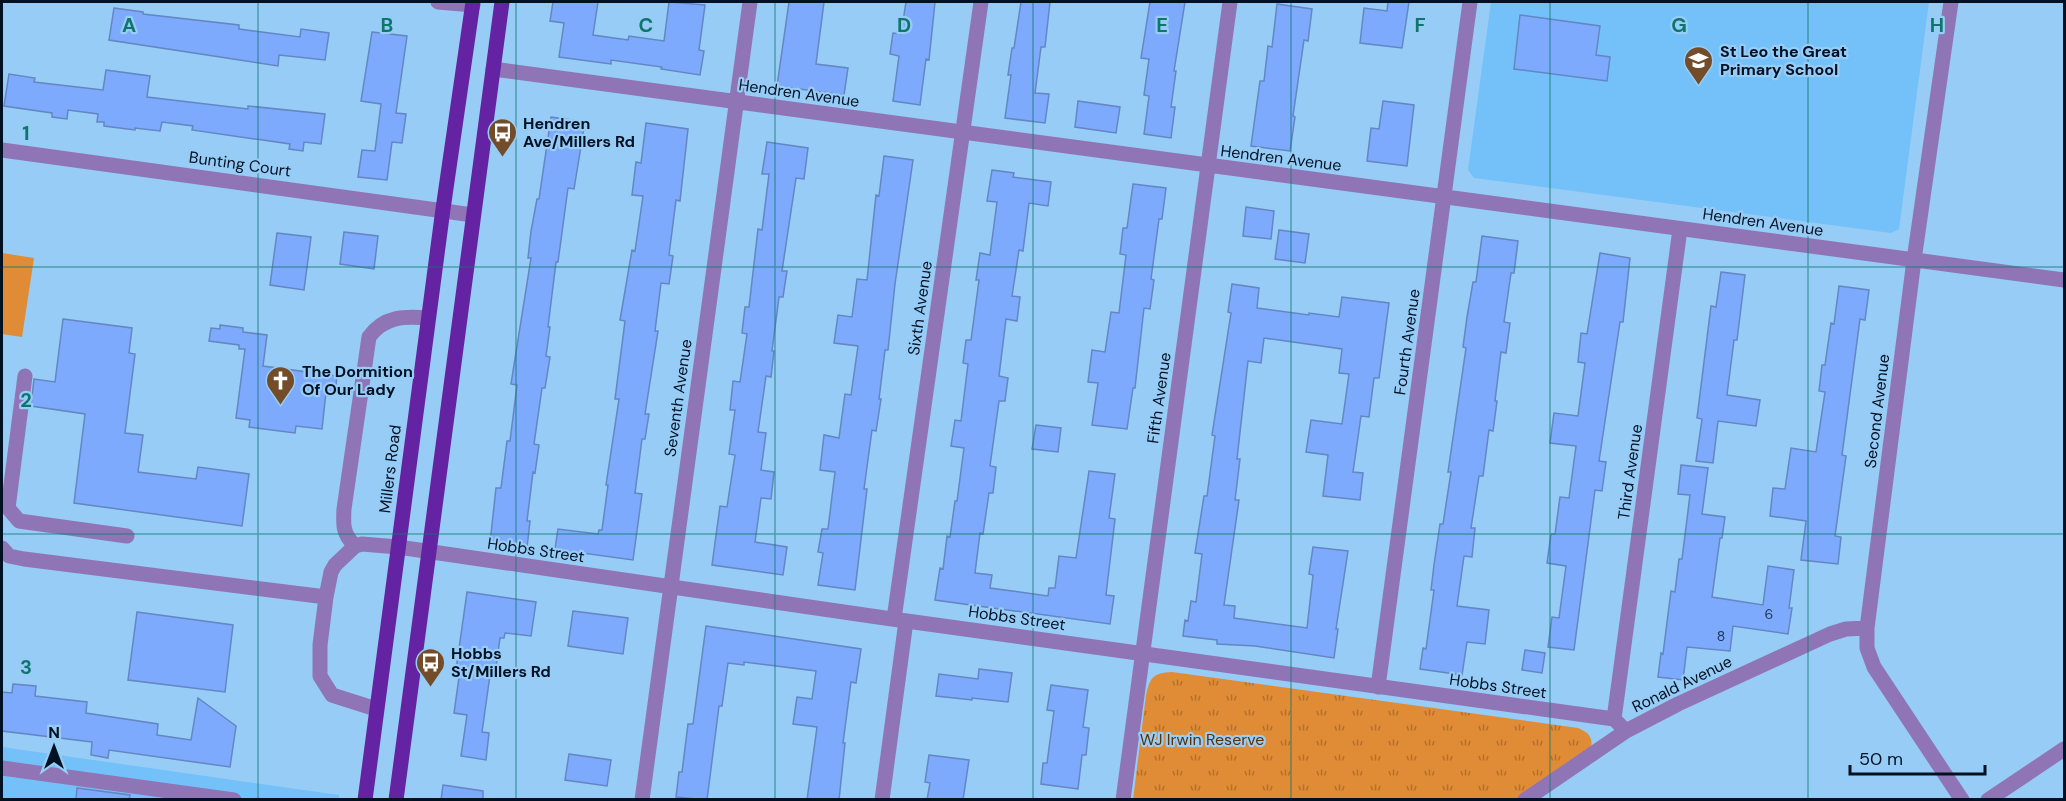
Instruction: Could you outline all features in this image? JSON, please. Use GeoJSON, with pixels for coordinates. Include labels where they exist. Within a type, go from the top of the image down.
{"type":"FeatureCollection","features":[{"type":"Feature","properties":{"kind":"main road"},"geometry":{"type":"LineString","coordinates":[[396,800],[502,2]]}},
{"type":"Feature","properties":{"kind":"main road","name":"Millers Road"},"geometry":{"type":"LineString","coordinates":[[365,800],[428,318],[473,3]]}},
{"type":"Feature","properties":{"kind":"street"},"geometry":{"type":"LineString","coordinates":[[438,2],[473,3]]}},
{"type":"Feature","properties":{"kind":"street","name":"Seventh Avenue"},"geometry":{"type":"LineString","coordinates":[[642,800],[750,2]]}},
{"type":"Feature","properties":{"kind":"street","name":"Sixth Avenue"},"geometry":{"type":"LineString","coordinates":[[882,800],[900,620],[981,2]]}},
{"type":"Feature","properties":{"kind":"street","name":"Fifth Avenue"},"geometry":{"type":"LineString","coordinates":[[1123,800],[1230,2]]}},
{"type":"Feature","properties":{"kind":"street","name":"Fourth Avenue"},"geometry":{"type":"LineString","coordinates":[[1378,687],[1470,2]]}},
{"type":"Feature","properties":{"kind":"street","name":"Second Avenue"},"geometry":{"type":"LineString","coordinates":[[1951,2],[1914,260],[1866,628],[1867,648],[1874,667],[1962,800]]}},
{"type":"Feature","properties":{"kind":"street","name":"Hendren Avenue"},"geometry":{"type":"LineString","coordinates":[[493,69],[2064,280]]}},
{"type":"Feature","properties":{"kind":"street","name":"Bunting Court"},"geometry":{"type":"LineString","coordinates":[[2,150],[473,215]]}},
{"type":"Feature","properties":{"kind":"street","name":"Third Avenue"},"geometry":{"type":"LineString","coordinates":[[1614,719],[1680,229]]}},
{"type":"Feature","properties":{"kind":"street"},"geometry":{"type":"LineString","coordinates":[[376,709],[332,695],[320,675],[320,645],[326,597],[331,572],[335,565],[355,546],[346,537],[343,528],[344,509],[369,337],[375,328],[388,320],[428,318]]}},
{"type":"Feature","properties":{"kind":"street"},"geometry":{"type":"LineString","coordinates":[[25,376],[8,508],[19,521],[127,536]]}},
{"type":"Feature","properties":{"kind":"street","name":"Hobbs Street"},"geometry":{"type":"LineString","coordinates":[[355,546],[362,544],[398,547],[671,588],[1614,719]]}},
{"type":"Feature","properties":{"kind":"street"},"geometry":{"type":"LineString","coordinates":[[2,548],[9,556],[24,559],[326,597]]}},
{"type":"Feature","properties":{"kind":"street","name":"Ronald Avenue"},"geometry":{"type":"LineString","coordinates":[[1525,800],[1626,732],[1678,704],[1830,634],[1846,629],[1866,628]]}},
{"type":"Feature","properties":{"kind":"street"},"geometry":{"type":"LineString","coordinates":[[1614,719],[1626,732]]}},
{"type":"Feature","properties":{"kind":"street"},"geometry":{"type":"LineString","coordinates":[[1988,800],[2064,749]]}},
{"type":"Feature","properties":{"kind":"street"},"geometry":{"type":"LineString","coordinates":[[2,768],[234,800]]}},
{"type":"Feature","properties":{"kind":"shaded area","name":"St Leo the Great Primary School"},"geometry":{"type":"Polygon","coordinates":[[[1491,2],[1929,2],[1899,229],[1891,233],[1474,178],[1468,170],[1491,2]]]}},
{"type":"Feature","properties":{"kind":"shaded area"},"geometry":{"type":"Polygon","coordinates":[[[2,747],[339,795],[339,800],[2,800],[2,747]]]}},
{"type":"Feature","properties":{"kind":"green space"},"geometry":{"type":"Polygon","coordinates":[[[2,253],[34,258],[22,337],[2,334],[2,253]]]}},
{"type":"Feature","properties":{"kind":"green space","name":"WJ Irwin Reserve"},"geometry":{"type":"Polygon","coordinates":[[[1172,672],[1578,728],[1586,732],[1592,743],[1590,752],[1521,799],[1133,800],[1147,689],[1153,677],[1160,673],[1172,672]]]}},
{"type":"Feature","properties":{"kind":"building"},"geometry":{"type":"Polygon","coordinates":[[[553,2],[598,2],[593,35],[628,40],[629,36],[664,41],[669,2],[705,5],[699,50],[704,51],[700,75],[611,60],[611,64],[559,57],[564,23],[550,21],[553,2]]]}},
{"type":"Feature","properties":{"kind":"building"},"geometry":{"type":"Polygon","coordinates":[[[789,2],[824,2],[816,64],[848,68],[844,95],[777,86],[789,2]]]}},
{"type":"Feature","properties":{"kind":"building"},"geometry":{"type":"Polygon","coordinates":[[[906,2],[935,2],[929,60],[926,59],[920,105],[893,101],[899,56],[890,54],[893,33],[901,34],[906,2]]]}},
{"type":"Feature","properties":{"kind":"building"},"geometry":{"type":"Polygon","coordinates":[[[1021,2],[1050,2],[1045,47],[1041,47],[1035,93],[1049,94],[1045,123],[1005,118],[1011,75],[1008,75],[1021,2]]]}},
{"type":"Feature","properties":{"kind":"building"},"geometry":{"type":"Polygon","coordinates":[[[1150,2],[1185,2],[1174,71],[1176,71],[1171,107],[1175,107],[1171,138],[1144,134],[1149,96],[1144,95],[1149,59],[1141,58],[1150,2]]]}},
{"type":"Feature","properties":{"kind":"building"},"geometry":{"type":"Polygon","coordinates":[[[1388,2],[1409,2],[1402,48],[1360,43],[1364,8],[1387,11],[1388,2]]]}},
{"type":"Feature","properties":{"kind":"building"},"geometry":{"type":"Polygon","coordinates":[[[1277,4],[1312,9],[1308,41],[1304,40],[1290,151],[1251,146],[1260,81],[1264,81],[1268,46],[1272,47],[1277,4]]]}},
{"type":"Feature","properties":{"kind":"building"},"geometry":{"type":"Polygon","coordinates":[[[114,8],[143,12],[143,14],[239,25],[239,29],[300,37],[301,29],[329,33],[325,60],[279,55],[278,66],[109,40],[114,8]]]}},
{"type":"Feature","properties":{"kind":"building"},"geometry":{"type":"Polygon","coordinates":[[[1520,15],[1600,26],[1596,55],[1610,57],[1607,81],[1514,69],[1520,15]]]}},
{"type":"Feature","properties":{"kind":"building"},"geometry":{"type":"Polygon","coordinates":[[[372,32],[407,36],[396,113],[406,114],[402,143],[392,142],[387,180],[358,177],[362,150],[375,151],[381,104],[361,101],[372,32]]]}},
{"type":"Feature","properties":{"kind":"building"},"geometry":{"type":"Polygon","coordinates":[[[106,70],[150,76],[147,97],[248,109],[248,106],[325,114],[321,144],[304,142],[303,151],[289,149],[290,144],[192,130],[193,126],[162,122],[160,131],[135,128],[135,130],[104,126],[104,122],[97,122],[98,114],[68,110],[67,119],[52,117],[52,113],[4,106],[9,74],[35,78],[34,82],[103,90],[106,70]]]}},
{"type":"Feature","properties":{"kind":"building"},"geometry":{"type":"Polygon","coordinates":[[[1078,101],[1120,107],[1116,133],[1075,127],[1078,101]]]}},
{"type":"Feature","properties":{"kind":"building"},"geometry":{"type":"Polygon","coordinates":[[[1383,101],[1414,105],[1407,166],[1367,161],[1371,128],[1379,129],[1383,101]]]}},
{"type":"Feature","properties":{"kind":"building"},"geometry":{"type":"Polygon","coordinates":[[[551,117],[585,122],[574,189],[568,188],[558,262],[556,262],[546,356],[550,357],[545,388],[542,388],[534,444],[539,445],[527,521],[530,521],[527,548],[490,543],[496,488],[501,488],[507,441],[510,441],[517,385],[511,384],[531,258],[528,258],[531,231],[537,199],[539,199],[551,117]]]}},
{"type":"Feature","properties":{"kind":"building"},"geometry":{"type":"Polygon","coordinates":[[[646,123],[688,129],[680,201],[676,200],[669,255],[673,256],[669,284],[661,283],[655,331],[658,331],[645,414],[649,414],[645,439],[642,439],[635,493],[642,494],[633,560],[575,552],[574,558],[554,555],[558,529],[598,534],[599,530],[602,530],[608,485],[606,485],[619,399],[615,399],[625,321],[620,320],[632,250],[635,251],[643,196],[632,195],[636,162],[641,163],[646,123]]]}},
{"type":"Feature","properties":{"kind":"building"},"geometry":{"type":"Polygon","coordinates":[[[767,142],[808,148],[804,179],[796,178],[782,271],[787,271],[783,297],[779,297],[771,377],[766,376],[758,432],[766,433],[761,470],[774,472],[771,499],[761,498],[755,542],[787,547],[783,575],[712,565],[720,506],[727,507],[735,455],[729,454],[735,410],[730,410],[733,381],[740,382],[747,334],[742,333],[745,307],[749,307],[758,229],[762,230],[769,174],[762,174],[767,142]]]}},
{"type":"Feature","properties":{"kind":"building"},"geometry":{"type":"Polygon","coordinates":[[[884,156],[913,160],[888,350],[885,350],[879,399],[881,399],[876,431],[872,430],[864,489],[867,489],[855,590],[818,585],[823,553],[818,552],[822,529],[828,529],[835,472],[820,470],[824,435],[839,438],[845,394],[851,395],[858,346],[834,343],[838,315],[852,317],[857,279],[867,280],[876,195],[879,196],[884,156]]]}},
{"type":"Feature","properties":{"kind":"building"},"geometry":{"type":"Polygon","coordinates":[[[992,170],[1014,173],[1013,177],[1051,182],[1048,206],[1029,203],[1023,251],[1019,250],[1012,296],[1020,297],[1017,321],[1006,319],[999,376],[1008,378],[1005,401],[999,401],[990,466],[996,467],[993,493],[989,493],[983,534],[980,533],[975,573],[992,575],[990,588],[1048,596],[1049,588],[1055,588],[1059,556],[1076,558],[1089,471],[1115,474],[1109,518],[1115,519],[1106,595],[1114,596],[1110,624],[935,600],[940,568],[943,569],[947,536],[950,537],[955,501],[957,501],[964,448],[951,446],[955,420],[961,421],[968,364],[963,363],[966,340],[971,340],[980,253],[990,255],[997,202],[987,201],[992,170]]]}},
{"type":"Feature","properties":{"kind":"building"},"geometry":{"type":"Polygon","coordinates":[[[1133,184],[1166,188],[1162,219],[1159,219],[1151,279],[1154,280],[1150,309],[1144,308],[1135,388],[1133,388],[1127,429],[1092,425],[1098,383],[1088,382],[1092,350],[1105,352],[1111,312],[1119,313],[1126,255],[1120,254],[1123,228],[1127,228],[1133,184]]]}},
{"type":"Feature","properties":{"kind":"building"},"geometry":{"type":"Polygon","coordinates":[[[1246,207],[1274,211],[1271,239],[1243,236],[1246,207]]]}},
{"type":"Feature","properties":{"kind":"building"},"geometry":{"type":"Polygon","coordinates":[[[1279,230],[1309,234],[1305,263],[1275,259],[1279,230]]]}},
{"type":"Feature","properties":{"kind":"building"},"geometry":{"type":"Polygon","coordinates":[[[344,232],[378,236],[374,269],[340,264],[344,232]]]}},
{"type":"Feature","properties":{"kind":"building"},"geometry":{"type":"Polygon","coordinates":[[[277,233],[311,237],[304,290],[270,285],[277,233]]]}},
{"type":"Feature","properties":{"kind":"building"},"geometry":{"type":"Polygon","coordinates":[[[1482,236],[1518,241],[1504,322],[1510,323],[1506,353],[1501,352],[1493,431],[1489,430],[1483,476],[1479,476],[1471,528],[1475,528],[1472,557],[1464,556],[1457,606],[1489,610],[1485,644],[1467,642],[1462,675],[1420,669],[1423,648],[1426,649],[1434,590],[1431,590],[1434,565],[1451,472],[1448,472],[1466,348],[1463,347],[1467,317],[1473,282],[1476,282],[1482,236]]]}},
{"type":"Feature","properties":{"kind":"building"},"geometry":{"type":"Polygon","coordinates":[[[1600,253],[1630,258],[1623,322],[1620,322],[1599,461],[1606,462],[1602,491],[1595,490],[1574,650],[1548,647],[1552,617],[1559,618],[1566,566],[1547,563],[1551,534],[1555,534],[1560,497],[1569,498],[1576,446],[1550,443],[1554,413],[1578,416],[1585,363],[1578,362],[1581,333],[1587,334],[1600,253]]]}},
{"type":"Feature","properties":{"kind":"building"},"geometry":{"type":"Polygon","coordinates":[[[1721,272],[1745,275],[1727,395],[1760,400],[1756,426],[1718,421],[1713,463],[1696,461],[1702,419],[1697,418],[1711,306],[1716,307],[1721,272]]]}},
{"type":"Feature","properties":{"kind":"building"},"geometry":{"type":"Polygon","coordinates":[[[1232,284],[1259,288],[1257,308],[1309,315],[1309,313],[1339,317],[1342,297],[1389,303],[1379,378],[1374,378],[1369,417],[1361,416],[1353,472],[1363,473],[1360,500],[1323,496],[1328,455],[1306,452],[1311,420],[1342,424],[1349,374],[1339,373],[1342,349],[1264,338],[1261,363],[1248,361],[1237,459],[1240,459],[1235,500],[1239,500],[1224,605],[1235,606],[1234,618],[1307,628],[1313,575],[1309,574],[1313,547],[1348,551],[1334,658],[1255,646],[1217,644],[1217,640],[1183,636],[1191,601],[1196,602],[1202,554],[1195,553],[1204,496],[1207,496],[1215,436],[1212,435],[1231,313],[1228,312],[1232,284]]]}},
{"type":"Feature","properties":{"kind":"building"},"geometry":{"type":"Polygon","coordinates":[[[1839,286],[1869,290],[1865,320],[1860,319],[1842,455],[1846,456],[1835,536],[1841,537],[1838,564],[1801,560],[1806,521],[1770,516],[1773,488],[1785,489],[1791,448],[1816,452],[1825,392],[1819,391],[1822,365],[1825,365],[1831,323],[1834,324],[1839,286]]]}},
{"type":"Feature","properties":{"kind":"building"},"geometry":{"type":"Polygon","coordinates":[[[63,319],[132,328],[129,353],[135,354],[125,433],[143,435],[138,472],[196,479],[198,467],[249,474],[242,526],[74,503],[85,414],[31,406],[34,379],[55,382],[63,319]]]}},
{"type":"Feature","properties":{"kind":"building","name":"The Dormition Of Our Lady"},"geometry":{"type":"Polygon","coordinates":[[[220,325],[243,328],[243,332],[267,335],[263,366],[337,376],[335,394],[326,392],[322,429],[296,426],[295,433],[249,427],[250,420],[236,418],[245,349],[239,349],[239,345],[209,341],[211,328],[220,329],[220,325]]]}},
{"type":"Feature","properties":{"kind":"building"},"geometry":{"type":"Polygon","coordinates":[[[1036,425],[1061,428],[1058,452],[1032,449],[1036,425]]]}},
{"type":"Feature","properties":{"kind":"building"},"geometry":{"type":"Polygon","coordinates":[[[1681,465],[1708,468],[1702,514],[1725,517],[1712,597],[1763,605],[1768,566],[1794,570],[1788,634],[1733,626],[1730,651],[1687,647],[1683,680],[1658,677],[1671,591],[1675,592],[1679,559],[1682,559],[1690,495],[1678,494],[1681,465]]]}},
{"type":"Feature","properties":{"kind":"building"},"geometry":{"type":"Polygon","coordinates":[[[467,592],[536,602],[531,636],[505,633],[504,638],[500,638],[495,675],[490,675],[482,732],[489,733],[486,760],[461,756],[467,715],[454,713],[460,670],[456,670],[467,592]]]}},
{"type":"Feature","properties":{"kind":"building"},"geometry":{"type":"Polygon","coordinates":[[[573,611],[628,618],[623,654],[568,646],[573,611]]]}},
{"type":"Feature","properties":{"kind":"building"},"geometry":{"type":"Polygon","coordinates":[[[137,612],[233,625],[225,692],[128,680],[137,612]]]}},
{"type":"Feature","properties":{"kind":"building"},"geometry":{"type":"Polygon","coordinates":[[[706,626],[861,649],[856,683],[851,682],[839,800],[807,800],[817,727],[793,724],[797,697],[812,699],[816,671],[744,662],[744,665],[728,663],[722,706],[719,706],[707,800],[676,797],[679,772],[682,772],[688,724],[693,724],[706,626]]]}},
{"type":"Feature","properties":{"kind":"building"},"geometry":{"type":"Polygon","coordinates":[[[1525,650],[1545,653],[1542,673],[1522,670],[1525,650]]]}},
{"type":"Feature","properties":{"kind":"building"},"geometry":{"type":"Polygon","coordinates":[[[979,669],[1012,673],[1008,702],[936,696],[939,674],[978,679],[979,669]]]}},
{"type":"Feature","properties":{"kind":"building"},"geometry":{"type":"Polygon","coordinates":[[[13,684],[36,686],[35,696],[87,702],[86,713],[158,724],[157,735],[191,740],[198,698],[236,726],[230,767],[109,750],[108,758],[91,755],[92,742],[2,731],[2,692],[12,693],[13,684]]]}},
{"type":"Feature","properties":{"kind":"building"},"geometry":{"type":"Polygon","coordinates":[[[1051,685],[1088,690],[1083,727],[1089,728],[1086,755],[1082,755],[1078,789],[1041,784],[1043,763],[1047,763],[1054,711],[1047,710],[1051,685]]]}},
{"type":"Feature","properties":{"kind":"building"},"geometry":{"type":"Polygon","coordinates":[[[569,754],[611,760],[607,786],[565,780],[569,754]]]}},
{"type":"Feature","properties":{"kind":"building"},"geometry":{"type":"Polygon","coordinates":[[[929,755],[969,760],[963,800],[927,800],[930,783],[925,782],[929,755]]]}},
{"type":"Feature","properties":{"kind":"building"},"geometry":{"type":"Polygon","coordinates":[[[443,785],[483,791],[483,800],[441,800],[443,785]]]}},
{"type":"Feature","properties":{"kind":"building"},"geometry":{"type":"Polygon","coordinates":[[[77,788],[130,795],[129,800],[76,800],[77,788]]]}},
{"type":"Feature","properties":{"kind":"place","name":"St Leo the Great Primary School"},"geometry":{"type":"Point","coordinates":[1699,86]}},
{"type":"Feature","properties":{"kind":"place","name":"Hendren Ave/Millers Rd"},"geometry":{"type":"Point","coordinates":[502,158]}},
{"type":"Feature","properties":{"kind":"place","name":"The Dormition Of Our Lady"},"geometry":{"type":"Point","coordinates":[281,406]}},
{"type":"Feature","properties":{"kind":"place","name":"Hobbs St/Millers Rd"},"geometry":{"type":"Point","coordinates":[430,688]}}]}
